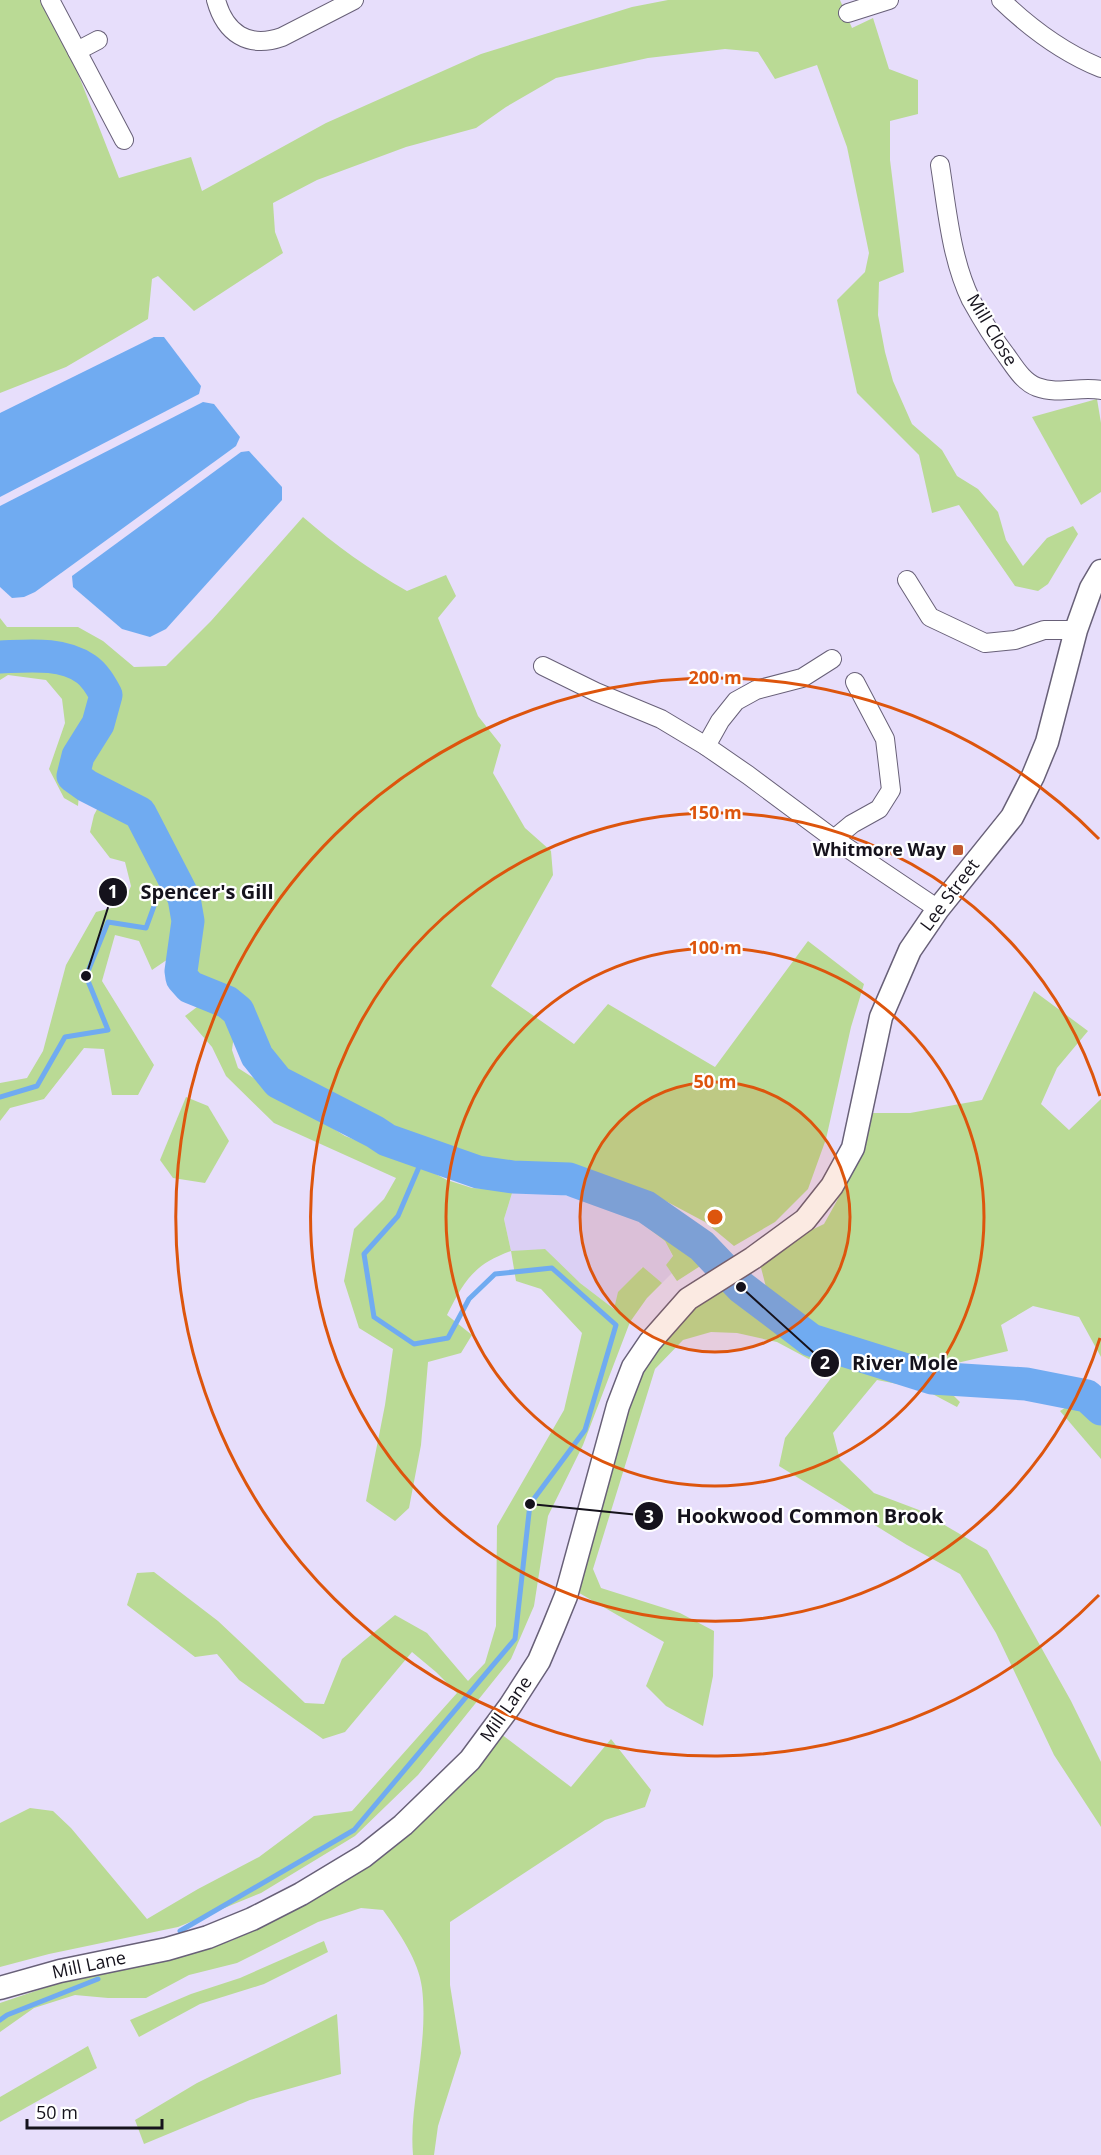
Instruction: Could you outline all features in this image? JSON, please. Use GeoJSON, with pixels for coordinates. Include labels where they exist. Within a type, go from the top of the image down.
{"type":"FeatureCollection","features":[{"type":"Feature","properties":{"kind":"street"},"geometry":{"type":"LineString","coordinates":[[50,0],[124,140]]}},
{"type":"Feature","properties":{"kind":"street"},"geometry":{"type":"LineString","coordinates":[[216,0],[220,13],[228,25],[242,36],[257,41],[270,41],[354,0]]}},
{"type":"Feature","properties":{"kind":"street"},"geometry":{"type":"LineString","coordinates":[[848,13],[889,0]]}},
{"type":"Feature","properties":{"kind":"street"},"geometry":{"type":"LineString","coordinates":[[1001,0],[1053,42],[1101,68]]}},
{"type":"Feature","properties":{"kind":"street"},"geometry":{"type":"LineString","coordinates":[[77,51],[98,40]]}},
{"type":"Feature","properties":{"kind":"street","name":"Mill Close"},"geometry":{"type":"LineString","coordinates":[[940,165],[952,237],[961,271],[971,299],[1001,349],[1021,376],[1035,387],[1061,391],[1085,388],[1101,390]]}},
{"type":"Feature","properties":{"kind":"street","name":"Lee Street"},"geometry":{"type":"LineString","coordinates":[[805,1220],[832,1186],[853,1148],[881,1017],[910,950],[938,909],[1012,818],[1023,797],[1047,742],[1076,630],[1101,571]]}},
{"type":"Feature","properties":{"kind":"street"},"geometry":{"type":"LineString","coordinates":[[907,580],[930,617],[986,643],[1015,640],[1044,630],[1076,630]]}},
{"type":"Feature","properties":{"kind":"street"},"geometry":{"type":"LineString","coordinates":[[706,746],[720,721],[736,702],[756,690],[802,678],[832,659]]}},
{"type":"Feature","properties":{"kind":"street"},"geometry":{"type":"LineString","coordinates":[[543,666],[596,692],[661,719],[706,746],[834,839],[938,909]]}},
{"type":"Feature","properties":{"kind":"street"},"geometry":{"type":"LineString","coordinates":[[834,839],[852,824],[879,809],[891,790],[885,739],[855,682]]}},
{"type":"Feature","properties":{"kind":"street","name":"Mill Lane"},"geometry":{"type":"LineString","coordinates":[[0,1988],[60,1971],[166,1949],[208,1937],[252,1919],[301,1894],[364,1856],[403,1825],[470,1760],[510,1706],[539,1661],[566,1596],[618,1407],[633,1367],[650,1341],[688,1299],[705,1286],[753,1258],[805,1220]]}},
{"type":"Feature","properties":{"kind":"shaded area"},"geometry":{"type":"Polygon","coordinates":[[[513,1190],[541,1191],[597,1202],[651,1222],[648,1228],[665,1241],[673,1257],[666,1265],[672,1273],[662,1283],[642,1267],[615,1310],[580,1283],[511,1251],[504,1219],[513,1190]]]}},
{"type":"Feature","properties":{"kind":"green space"},"geometry":{"type":"Polygon","coordinates":[[[0,0],[42,0],[75,66],[119,178],[191,157],[202,191],[326,123],[481,54],[632,7],[668,0],[840,0],[852,28],[873,18],[889,69],[918,80],[918,114],[890,121],[890,160],[904,272],[879,282],[878,315],[893,381],[912,424],[942,450],[957,476],[978,489],[998,512],[1006,540],[1023,566],[1047,538],[1073,526],[1078,534],[1048,584],[1038,591],[1015,586],[959,505],[932,513],[919,455],[857,393],[837,300],[865,272],[869,253],[847,147],[817,65],[775,79],[758,52],[725,49],[648,58],[556,78],[506,107],[476,128],[406,147],[317,180],[273,203],[275,232],[283,253],[194,311],[158,276],[152,279],[148,319],[66,367],[0,393],[0,0]]]}},
{"type":"Feature","properties":{"kind":"green space"},"geometry":{"type":"Polygon","coordinates":[[[1097,399],[1101,423],[1101,492],[1081,505],[1032,417],[1097,399]]]}},
{"type":"Feature","properties":{"kind":"green space"},"geometry":{"type":"Polygon","coordinates":[[[303,517],[353,557],[407,591],[446,575],[456,596],[438,618],[478,716],[501,745],[493,773],[525,828],[551,851],[553,875],[491,986],[574,1044],[608,1004],[715,1067],[808,941],[864,984],[851,1027],[826,1139],[808,1189],[775,1222],[734,1246],[705,1222],[660,1198],[604,1178],[552,1167],[497,1168],[466,1154],[435,1147],[401,1135],[282,1078],[258,1044],[247,1011],[232,995],[195,977],[191,959],[196,919],[189,891],[149,812],[138,801],[91,778],[83,759],[112,709],[117,689],[105,667],[83,650],[23,643],[0,645],[0,618],[7,627],[78,627],[103,641],[134,667],[166,666],[211,621],[303,517]]]}},
{"type":"Feature","properties":{"kind":"green space"},"geometry":{"type":"Polygon","coordinates":[[[15,664],[48,664],[81,675],[97,697],[92,722],[72,745],[64,774],[79,794],[78,806],[64,798],[49,769],[65,723],[62,699],[46,680],[8,675],[0,680],[0,667],[15,664]]]}},
{"type":"Feature","properties":{"kind":"green space"},"geometry":{"type":"Polygon","coordinates":[[[102,800],[127,813],[152,860],[176,915],[171,957],[152,970],[139,941],[115,935],[102,981],[154,1065],[138,1095],[112,1095],[104,1049],[84,1048],[44,1099],[10,1108],[0,1121],[0,1083],[27,1078],[43,1051],[66,965],[96,912],[123,905],[131,886],[125,862],[110,858],[90,832],[94,815],[102,800]]]}},
{"type":"Feature","properties":{"kind":"green space"},"geometry":{"type":"Polygon","coordinates":[[[1034,991],[1088,1031],[1057,1068],[1041,1104],[1069,1130],[1101,1099],[1101,1357],[1079,1317],[1033,1306],[1001,1325],[1008,1351],[940,1367],[826,1337],[767,1291],[758,1256],[824,1224],[848,1181],[869,1113],[910,1113],[982,1100],[1034,991]]]}},
{"type":"Feature","properties":{"kind":"green space"},"geometry":{"type":"Polygon","coordinates":[[[201,1004],[235,1027],[232,1050],[238,1068],[345,1136],[407,1159],[447,1180],[472,1188],[513,1190],[504,1219],[511,1251],[487,1262],[471,1276],[447,1315],[472,1335],[461,1353],[428,1362],[421,1445],[409,1508],[395,1521],[366,1501],[385,1405],[393,1349],[359,1328],[344,1281],[354,1229],[384,1199],[396,1178],[274,1123],[226,1076],[212,1047],[185,1016],[201,1004]]]}},
{"type":"Feature","properties":{"kind":"green space"},"geometry":{"type":"Polygon","coordinates":[[[186,1097],[208,1106],[229,1141],[205,1183],[173,1178],[160,1160],[186,1097]]]}},
{"type":"Feature","properties":{"kind":"green space"},"geometry":{"type":"Polygon","coordinates":[[[651,1222],[673,1234],[705,1263],[677,1281],[666,1265],[673,1256],[665,1241],[648,1228],[651,1222]]]}},
{"type":"Feature","properties":{"kind":"green space"},"geometry":{"type":"Polygon","coordinates":[[[545,1249],[580,1283],[614,1309],[618,1292],[643,1267],[662,1283],[647,1298],[630,1322],[583,1445],[548,1516],[534,1606],[511,1659],[418,1775],[355,1836],[261,1893],[178,1927],[49,1954],[0,1967],[0,1823],[30,1808],[53,1811],[71,1828],[147,1919],[259,1857],[314,1816],[352,1811],[457,1693],[412,1652],[345,1732],[323,1739],[239,1680],[217,1654],[195,1657],[127,1605],[137,1573],[154,1572],[218,1621],[305,1703],[324,1704],[342,1659],[395,1615],[427,1633],[468,1681],[485,1663],[496,1626],[497,1526],[564,1410],[582,1333],[541,1289],[516,1281],[511,1251],[545,1249]]]}},
{"type":"Feature","properties":{"kind":"green space"},"geometry":{"type":"Polygon","coordinates":[[[724,1289],[788,1332],[841,1360],[948,1390],[960,1402],[957,1407],[923,1389],[877,1380],[833,1433],[840,1460],[874,1493],[919,1510],[987,1550],[1071,1701],[1101,1762],[1101,1827],[1054,1755],[996,1633],[960,1574],[907,1545],[779,1466],[785,1438],[835,1373],[777,1342],[737,1333],[711,1332],[683,1340],[655,1369],[593,1569],[601,1588],[680,1613],[714,1631],[713,1676],[703,1726],[666,1706],[646,1686],[664,1642],[574,1590],[622,1406],[672,1321],[724,1289]]]}},
{"type":"Feature","properties":{"kind":"green space"},"geometry":{"type":"Polygon","coordinates":[[[1079,1399],[1101,1417],[1101,1459],[1060,1411],[1079,1399]]]}},
{"type":"Feature","properties":{"kind":"green space"},"geometry":{"type":"Polygon","coordinates":[[[501,1734],[571,1787],[611,1739],[651,1790],[645,1807],[605,1820],[450,1922],[450,1985],[461,2053],[438,2126],[434,2155],[413,2155],[413,2120],[423,2025],[420,1978],[407,1947],[383,1910],[361,1908],[318,1922],[237,1963],[189,1975],[146,1998],[75,1995],[34,2008],[0,2032],[0,2003],[59,1983],[162,1962],[231,1941],[290,1913],[348,1879],[434,1812],[467,1778],[501,1734]]]}},
{"type":"Feature","properties":{"kind":"green space"},"geometry":{"type":"Polygon","coordinates":[[[324,1941],[328,1952],[264,1984],[200,2004],[139,2037],[130,2020],[191,1994],[240,1978],[324,1941]]]}},
{"type":"Feature","properties":{"kind":"green space"},"geometry":{"type":"Polygon","coordinates":[[[337,2014],[341,2074],[250,2100],[144,2144],[135,2120],[197,2083],[337,2014]]]}},
{"type":"Feature","properties":{"kind":"green space"},"geometry":{"type":"Polygon","coordinates":[[[88,2046],[97,2068],[0,2122],[0,2097],[88,2046]]]}},
{"type":"Feature","properties":{"kind":"water"},"geometry":{"type":"Polygon","coordinates":[[[154,337],[164,337],[201,386],[199,394],[0,497],[0,413],[154,337]]]}},
{"type":"Feature","properties":{"kind":"water"},"geometry":{"type":"Polygon","coordinates":[[[203,402],[214,404],[240,437],[236,446],[35,592],[24,597],[12,598],[0,587],[0,506],[203,402]]]}},
{"type":"Feature","properties":{"kind":"water"},"geometry":{"type":"Polygon","coordinates":[[[249,451],[282,487],[282,500],[166,629],[150,637],[122,629],[73,587],[72,576],[241,452],[249,451]]]}},
{"type":"Feature","properties":{"kind":"waterway"},"geometry":{"type":"LineString","coordinates":[[0,657],[56,657],[86,669],[100,684],[106,695],[98,724],[78,756],[73,776],[87,786],[140,813],[184,898],[188,921],[182,978],[190,987],[227,1002],[238,1011],[257,1056],[278,1082],[387,1140],[478,1172],[513,1177],[569,1179],[646,1207],[702,1246],[741,1287],[811,1340],[932,1378],[1026,1384],[1087,1396],[1101,1409]]}},
{"type":"Feature","properties":{"kind":"waterway"},"geometry":{"type":"LineString","coordinates":[[0,1097],[37,1086],[65,1037],[108,1030],[86,976],[108,922],[146,928],[168,868]]}},
{"type":"Feature","properties":{"kind":"waterway"},"geometry":{"type":"LineString","coordinates":[[180,1931],[354,1830],[515,1639],[530,1504],[585,1430],[616,1325],[552,1268],[495,1274],[469,1299],[448,1338],[414,1344],[374,1317],[364,1254],[398,1216],[425,1153]]}},
{"type":"Feature","properties":{"kind":"waterway"},"geometry":{"type":"LineString","coordinates":[[0,2020],[7,2015],[98,1979]]}},
{"type":"Feature","properties":{"kind":"place","name":"Whitmore Way"},"geometry":{"type":"Point","coordinates":[958,850]}},
{"type":"Feature","properties":{"kind":"place","name":"Spencer's Gill"},"geometry":{"type":"Point","coordinates":[86,976]}},
{"type":"Feature","properties":{"kind":"place","name":"River Mole"},"geometry":{"type":"Point","coordinates":[741,1287]}},
{"type":"Feature","properties":{"kind":"place","name":"Hookwood Common Brook"},"geometry":{"type":"Point","coordinates":[530,1504]}}]}
